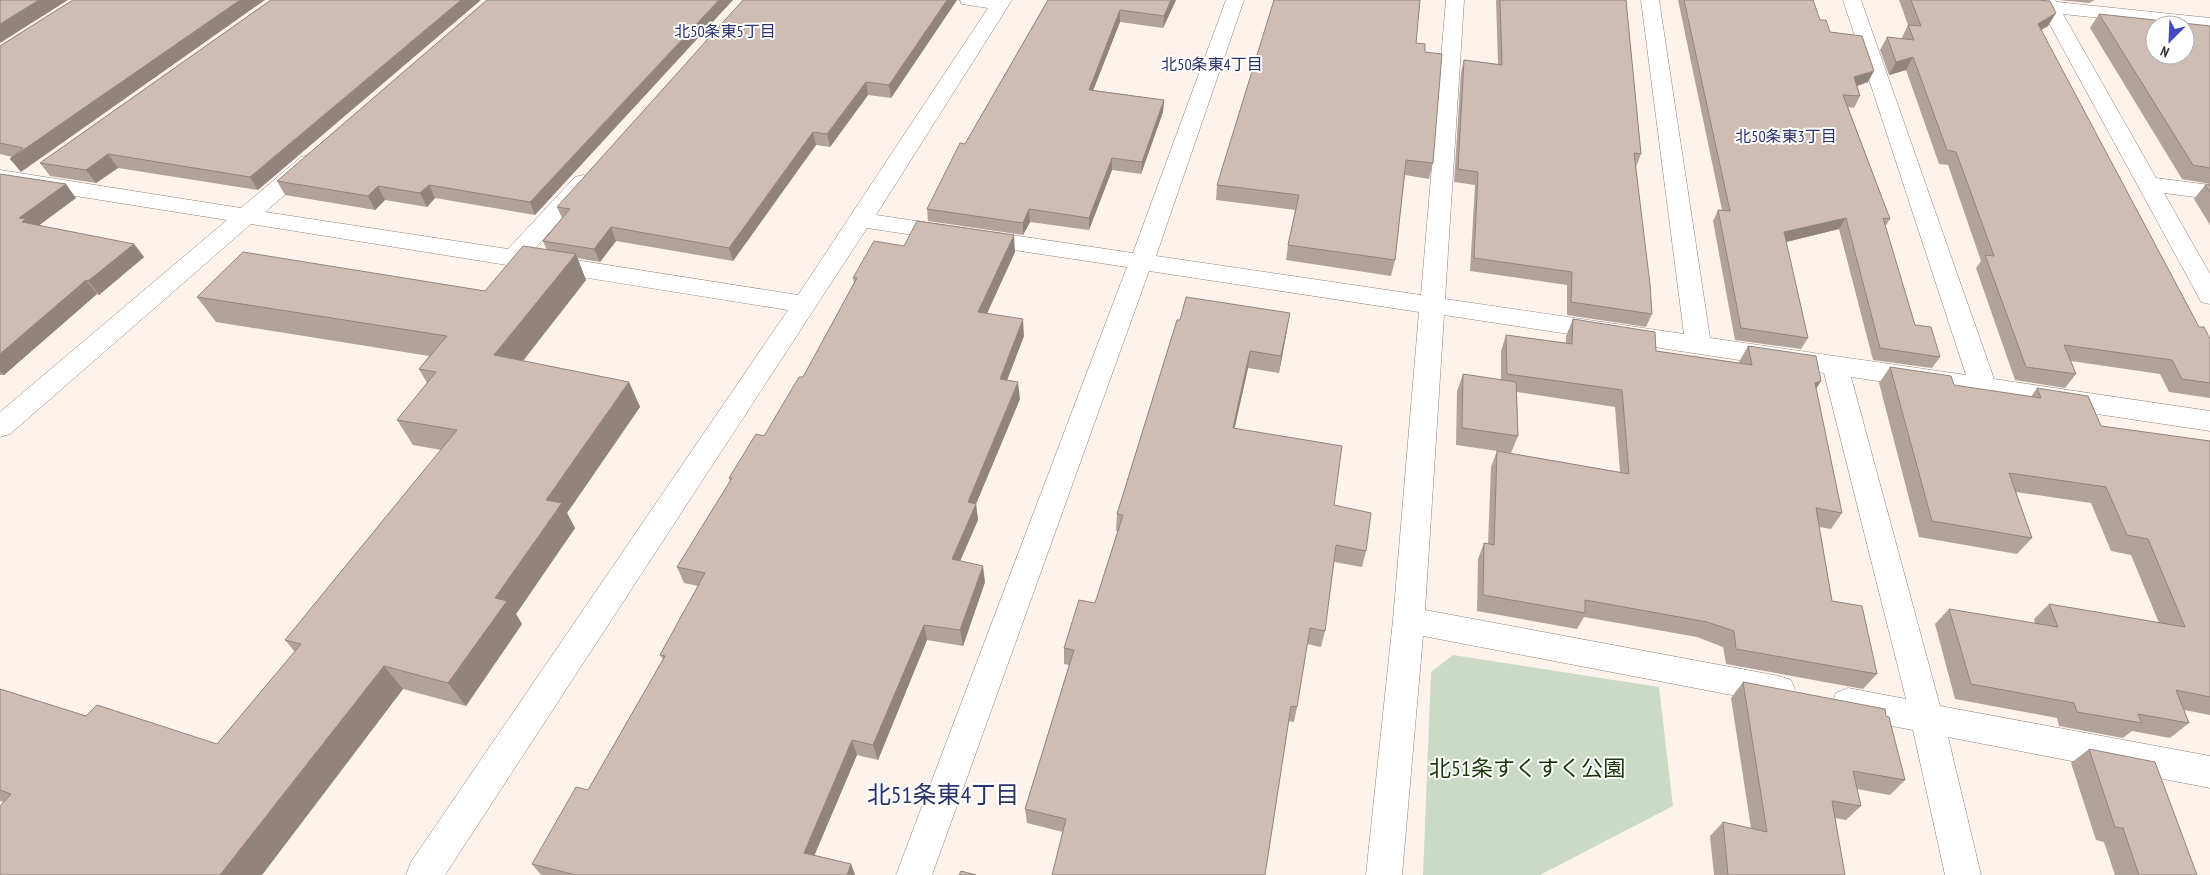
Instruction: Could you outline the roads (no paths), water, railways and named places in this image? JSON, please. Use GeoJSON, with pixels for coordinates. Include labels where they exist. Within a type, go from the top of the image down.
{"type":"FeatureCollection","features":[{"type":"Feature","properties":{"kind":"street"},"geometry":{"type":"LineString","coordinates":[[424,875],[861,220],[1002,2],[969,0]]}},
{"type":"Feature","properties":{"kind":"street"},"geometry":{"type":"LineString","coordinates":[[914,875],[1128,294],[1142,262],[1235,0]]}},
{"type":"Feature","properties":{"kind":"street"},"geometry":{"type":"LineString","coordinates":[[1384,875],[1409,620],[1455,0]]}},
{"type":"Feature","properties":{"kind":"street"},"geometry":{"type":"LineString","coordinates":[[1650,0],[1698,344]]}},
{"type":"Feature","properties":{"kind":"street"},"geometry":{"type":"LineString","coordinates":[[1852,0],[1983,387]]}},
{"type":"Feature","properties":{"kind":"street"},"geometry":{"type":"LineString","coordinates":[[1979,0],[2049,4],[2210,24]]}},
{"type":"Feature","properties":{"kind":"street"},"geometry":{"type":"LineString","coordinates":[[2049,4],[2210,296]]}},
{"type":"Feature","properties":{"kind":"street"},"geometry":{"type":"LineString","coordinates":[[5,417],[246,216],[326,146]]}},
{"type":"Feature","properties":{"kind":"street"},"geometry":{"type":"LineString","coordinates":[[25,181],[46,166]]}},
{"type":"Feature","properties":{"kind":"street"},"geometry":{"type":"LineString","coordinates":[[513,258],[594,168]]}},
{"type":"Feature","properties":{"kind":"street"},"geometry":{"type":"LineString","coordinates":[[0,177],[805,304]]}},
{"type":"Feature","properties":{"kind":"street"},"geometry":{"type":"LineString","coordinates":[[2148,184],[2210,192]]}},
{"type":"Feature","properties":{"kind":"street"},"geometry":{"type":"LineString","coordinates":[[861,220],[2210,421]]}},
{"type":"Feature","properties":{"kind":"street"},"geometry":{"type":"LineString","coordinates":[[1835,366],[1927,718],[1963,875]]}},
{"type":"Feature","properties":{"kind":"street"},"geometry":{"type":"LineString","coordinates":[[1409,620],[2210,772]]}},
{"type":"Feature","properties":{"kind":"district","name":"北50条東5丁目"},"geometry":{"type":"Point","coordinates":[725,31]}},
{"type":"Feature","properties":{"kind":"district","name":"北50条東4丁目"},"geometry":{"type":"Point","coordinates":[1212,64]}},
{"type":"Feature","properties":{"kind":"district","name":"北50条東3丁目"},"geometry":{"type":"Point","coordinates":[1786,136]}},
{"type":"Feature","properties":{"kind":"district","name":"北51条東4丁目"},"geometry":{"type":"Point","coordinates":[943,795]}},
{"type":"Feature","properties":{"kind":"park label","name":"北51条すくすく公園"},"geometry":{"type":"Point","coordinates":[1527,768]}}]}
